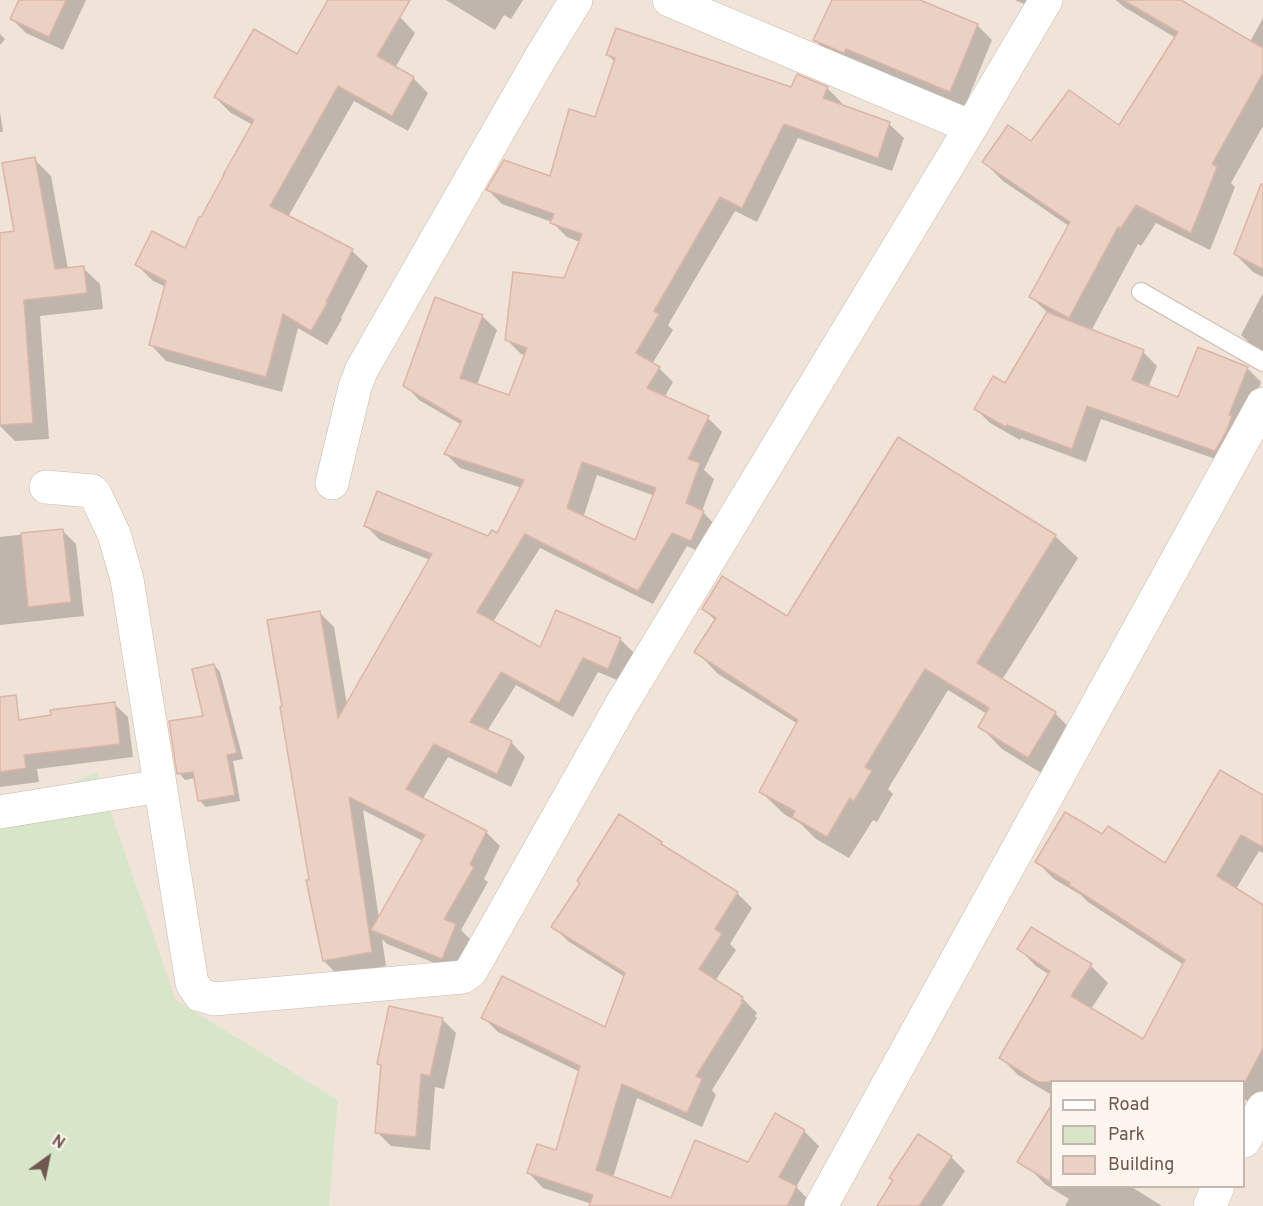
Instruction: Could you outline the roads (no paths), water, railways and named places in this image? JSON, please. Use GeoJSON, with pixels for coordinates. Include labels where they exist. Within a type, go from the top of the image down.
{"type":"FeatureCollection","features":[{"type":"Feature","properties":{"kind":"street"},"geometry":{"type":"LineString","coordinates":[[332,483],[355,387],[362,369],[535,67],[576,0]]}},
{"type":"Feature","properties":{"kind":"street"},"geometry":{"type":"LineString","coordinates":[[669,0],[971,127]]}},
{"type":"Feature","properties":{"kind":"street"},"geometry":{"type":"LineString","coordinates":[[46,487],[92,491],[114,534],[127,579],[192,983],[200,995],[214,999],[457,978],[468,975],[620,707],[1046,0]]}},
{"type":"Feature","properties":{"kind":"street"},"geometry":{"type":"LineString","coordinates":[[821,1206],[1263,404]]}},
{"type":"Feature","properties":{"kind":"street"},"geometry":{"type":"LineString","coordinates":[[0,812],[160,786]]}},
{"type":"Feature","properties":{"kind":"street"},"geometry":{"type":"LineString","coordinates":[[1245,1139],[1263,1108]]}},
{"type":"Feature","properties":{"kind":"street"},"geometry":{"type":"LineString","coordinates":[[1210,1206],[1217,1188]]}},
{"type":"Feature","properties":{"kind":"lane"},"geometry":{"type":"LineString","coordinates":[[1141,292],[1263,362]]}}]}
